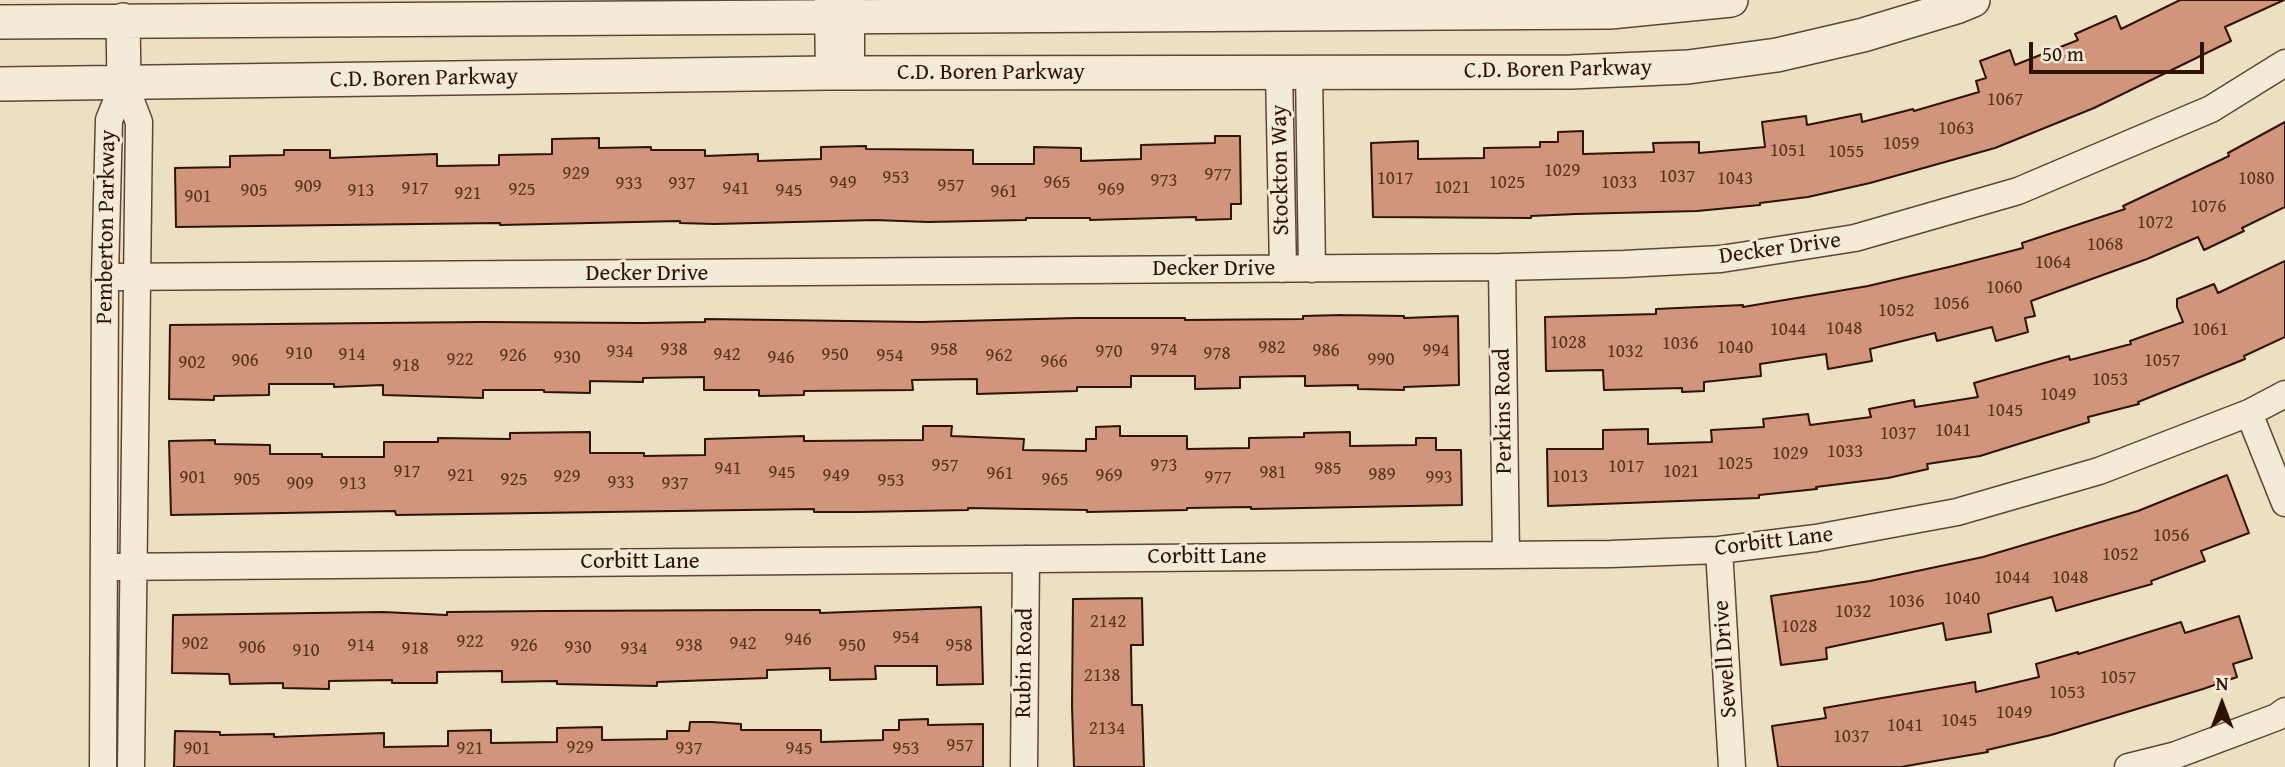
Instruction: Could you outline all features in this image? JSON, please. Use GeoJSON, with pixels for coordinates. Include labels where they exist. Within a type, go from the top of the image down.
{"type":"FeatureCollection","features":[{"type":"Feature","properties":{"kind":"street"},"geometry":{"type":"LineString","coordinates":[[0,22],[839,8],[1610,12],[1731,0]]}},
{"type":"Feature","properties":{"kind":"street","name":"C.D. Boren Parkway"},"geometry":{"type":"LineString","coordinates":[[0,84],[840,73],[1571,72],[1688,67],[1777,55],[1838,41],[1973,0]]}},
{"type":"Feature","properties":{"kind":"street"},"geometry":{"type":"LineString","coordinates":[[839,8],[840,73]]}},
{"type":"Feature","properties":{"kind":"street"},"geometry":{"type":"LineString","coordinates":[[122,20],[124,83]]}},
{"type":"Feature","properties":{"kind":"street","name":"Decker Drive"},"geometry":{"type":"LineString","coordinates":[[105,277],[1502,267],[1721,259],[1855,238],[2018,191],[2211,110],[2285,63]]}},
{"type":"Feature","properties":{"kind":"street","name":"Stockton Way"},"geometry":{"type":"LineString","coordinates":[[1283,269],[1294,72]]}},
{"type":"Feature","properties":{"kind":"street","name":"Stockton Way"},"geometry":{"type":"LineString","coordinates":[[1294,72],[1312,269]]}},
{"type":"Feature","properties":{"kind":"street","name":"Pemberton Parkway"},"geometry":{"type":"LineString","coordinates":[[103,767],[105,277],[109,120],[124,83]]}},
{"type":"Feature","properties":{"kind":"street","name":"Pemberton Parkway"},"geometry":{"type":"LineString","coordinates":[[124,83],[139,122],[131,767]]}},
{"type":"Feature","properties":{"kind":"street","name":"Perkins Road"},"geometry":{"type":"LineString","coordinates":[[1502,267],[1506,555]]}},
{"type":"Feature","properties":{"kind":"street","name":"Corbitt Lane"},"geometry":{"type":"LineString","coordinates":[[105,566],[1506,555],[1719,550],[1816,538],[1957,512],[2099,471],[2249,413],[2285,394]]}},
{"type":"Feature","properties":{"kind":"street"},"geometry":{"type":"LineString","coordinates":[[2249,413],[2285,503]]}},
{"type":"Feature","properties":{"kind":"street","name":"Sewell Drive"},"geometry":{"type":"LineString","coordinates":[[1719,550],[1732,767]]}},
{"type":"Feature","properties":{"kind":"street","name":"Rubin Road"},"geometry":{"type":"LineString","coordinates":[[1024,767],[1026,559]]}},
{"type":"Feature","properties":{"kind":"street"},"geometry":{"type":"LineString","coordinates":[[2128,767],[2176,755],[2277,717],[2285,711]]}},
{"type":"Feature","properties":{"kind":"building"},"geometry":{"type":"Polygon","coordinates":[[[2180,0],[2284,0],[2225,27],[2231,41],[2094,108],[1995,148],[1870,183],[1760,205],[1697,211],[1576,214],[1531,218],[1373,217],[1371,143],[1418,141],[1418,159],[1484,158],[1484,148],[1540,147],[1540,142],[1558,142],[1558,132],[1583,131],[1583,154],[1654,152],[1653,143],[1699,142],[1699,153],[1765,147],[1762,122],[1806,116],[1807,125],[1861,114],[1862,122],[1913,109],[1914,111],[1979,92],[1976,81],[1986,78],[1980,61],[2010,50],[2015,65],[2078,40],[2075,34],[2116,16],[2121,29],[2180,0]]]}},
{"type":"Feature","properties":{"kind":"building"},"geometry":{"type":"Polygon","coordinates":[[[2285,122],[2285,207],[2204,250],[2198,237],[2147,259],[2031,301],[2035,316],[2025,318],[2028,332],[1996,341],[1992,327],[1937,341],[1935,333],[1870,349],[1872,361],[1828,369],[1826,354],[1760,364],[1761,376],[1704,382],[1704,391],[1682,392],[1682,388],[1604,390],[1603,370],[1546,371],[1545,317],[1656,314],[1656,309],[1743,307],[1868,286],[2023,248],[2022,243],[2125,209],[2123,206],[2229,156],[2228,153],[2285,122]]]}},
{"type":"Feature","properties":{"kind":"building"},"geometry":{"type":"Polygon","coordinates":[[[1215,136],[1240,136],[1241,204],[1231,204],[1231,219],[1026,218],[928,222],[875,220],[714,224],[680,221],[176,227],[175,168],[230,167],[230,156],[284,155],[284,150],[330,150],[330,158],[437,154],[437,166],[499,165],[499,155],[552,154],[552,139],[599,138],[599,148],[705,150],[705,156],[758,154],[758,161],[821,159],[821,147],[866,146],[866,149],[973,150],[973,164],[1034,164],[1034,147],[1081,148],[1081,161],[1141,159],[1141,145],[1215,143],[1215,136]]]}},
{"type":"Feature","properties":{"kind":"building"},"geometry":{"type":"Polygon","coordinates":[[[2285,261],[2285,337],[2244,356],[2245,359],[2138,402],[2139,404],[2088,417],[2089,422],[1980,456],[1927,464],[1928,469],[1888,478],[1759,495],[1759,498],[1548,506],[1547,449],[1603,449],[1603,430],[1648,429],[1648,444],[1712,442],[1711,430],[1764,427],[1763,419],[1808,414],[1810,425],[1871,417],[1869,409],[1914,400],[1915,407],[1978,397],[1974,383],[2069,356],[2070,360],[2131,344],[2130,341],[2183,322],[2177,299],[2214,284],[2218,293],[2285,261]]]}},
{"type":"Feature","properties":{"kind":"building"},"geometry":{"type":"Polygon","coordinates":[[[1303,316],[1404,318],[1458,316],[1459,385],[1404,387],[1404,390],[1358,389],[1358,385],[1305,386],[1305,376],[1240,377],[1240,388],[1195,389],[1195,376],[1131,376],[1131,387],[1077,387],[1077,391],[977,394],[977,379],[912,380],[913,390],[804,391],[804,395],[759,396],[759,390],[704,390],[704,377],[643,378],[643,382],[590,381],[590,393],[483,390],[483,398],[383,395],[383,385],[334,387],[334,384],[269,384],[269,395],[214,396],[214,400],[169,399],[170,325],[643,323],[705,322],[705,319],[921,322],[1076,318],[1303,319],[1303,316]]]}},
{"type":"Feature","properties":{"kind":"building"},"geometry":{"type":"Polygon","coordinates":[[[923,426],[952,426],[951,436],[1024,439],[1023,450],[1086,451],[1086,439],[1096,439],[1096,427],[1120,426],[1120,436],[1187,436],[1187,449],[1249,448],[1249,438],[1304,437],[1304,433],[1350,432],[1350,446],[1416,445],[1416,438],[1436,438],[1436,450],[1461,450],[1462,505],[1187,508],[1087,512],[968,508],[859,512],[814,512],[814,509],[171,515],[169,441],[215,440],[215,444],[270,445],[270,454],[384,457],[384,442],[438,442],[438,438],[510,439],[510,433],[590,432],[590,453],[705,455],[705,439],[804,436],[804,441],[923,440],[923,426]]]}},
{"type":"Feature","properties":{"kind":"building"},"geometry":{"type":"Polygon","coordinates":[[[2227,475],[2249,533],[2201,551],[2205,561],[2151,581],[2152,584],[2056,611],[2052,597],[1988,614],[1991,632],[1946,640],[1943,623],[1826,648],[1827,659],[1781,665],[1771,596],[1870,581],[1983,557],[2138,511],[2227,475]]]}},
{"type":"Feature","properties":{"kind":"building"},"geometry":{"type":"Polygon","coordinates":[[[1142,598],[1143,645],[1131,645],[1132,705],[1142,705],[1144,767],[1074,767],[1073,599],[1142,598]]]}},
{"type":"Feature","properties":{"kind":"building"},"geometry":{"type":"Polygon","coordinates":[[[981,607],[983,684],[937,685],[937,666],[875,666],[876,679],[830,680],[830,668],[767,670],[767,678],[657,682],[657,686],[557,684],[557,681],[502,682],[502,671],[437,672],[437,683],[392,683],[392,680],[329,681],[329,689],[283,688],[283,683],[230,684],[229,674],[172,673],[173,615],[383,612],[447,615],[447,612],[765,610],[820,610],[820,613],[981,607]]]}},
{"type":"Feature","properties":{"kind":"building"},"geometry":{"type":"Polygon","coordinates":[[[2239,616],[2252,658],[2233,664],[2237,677],[2203,689],[2051,735],[1987,750],[1988,752],[1901,767],[1778,767],[1772,726],[1826,718],[1824,708],[1975,682],[1976,692],[2039,677],[2036,664],[2181,622],[2185,633],[2239,616]]]}},
{"type":"Feature","properties":{"kind":"building"},"geometry":{"type":"Polygon","coordinates":[[[928,719],[928,725],[983,724],[983,767],[174,767],[175,731],[220,732],[220,735],[274,734],[274,737],[384,733],[384,747],[448,746],[448,731],[491,730],[491,743],[557,742],[557,728],[602,727],[602,740],[667,739],[667,731],[689,731],[690,722],[712,722],[741,724],[741,730],[821,730],[821,742],[883,740],[883,730],[899,730],[899,720],[928,719]]]}}]}
